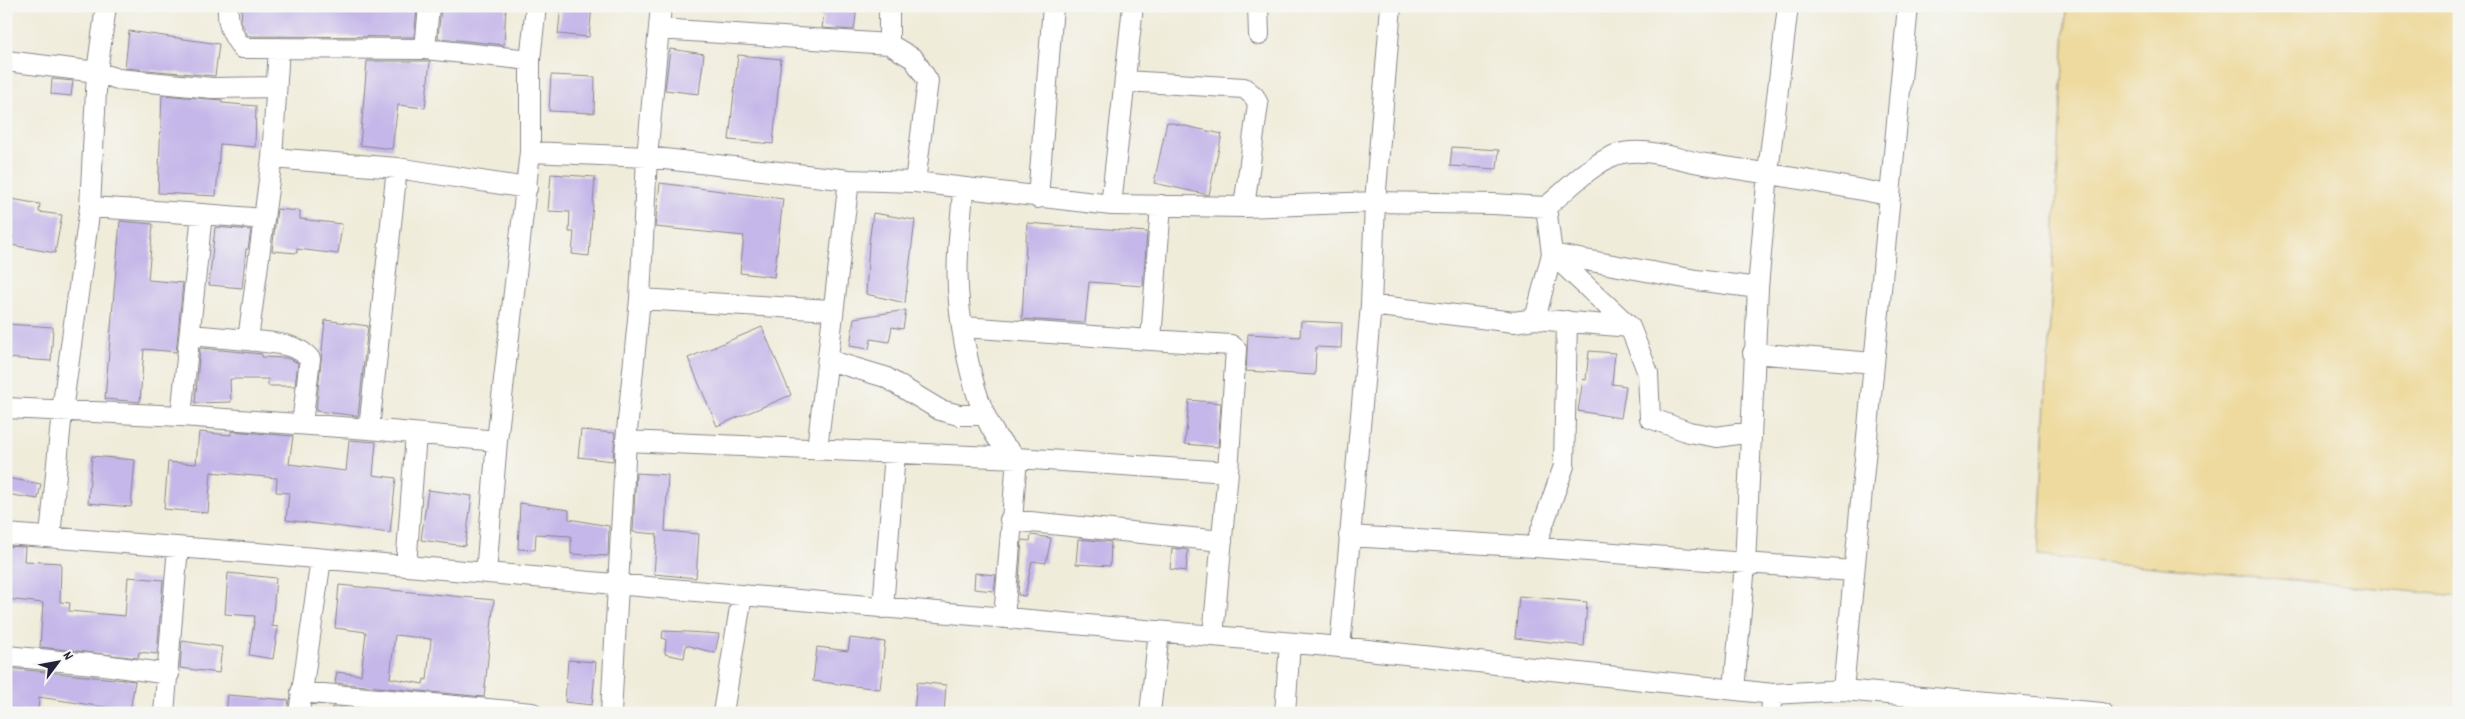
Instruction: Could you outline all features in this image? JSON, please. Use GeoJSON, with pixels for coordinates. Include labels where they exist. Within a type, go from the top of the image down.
{"type":"FeatureCollection","features":[{"type":"Feature","properties":{"kind":"street"},"geometry":{"type":"LineString","coordinates":[[50,537],[62,411],[90,207],[97,72],[106,6]]}},
{"type":"Feature","properties":{"kind":"street"},"geometry":{"type":"LineString","coordinates":[[228,6],[227,22],[231,33],[242,48],[426,49],[530,60]]}},
{"type":"Feature","properties":{"kind":"street"},"geometry":{"type":"LineString","coordinates":[[426,49],[429,6]]}},
{"type":"Feature","properties":{"kind":"street"},"geometry":{"type":"LineString","coordinates":[[486,573],[497,441],[527,188],[530,152],[530,60],[536,6]]}},
{"type":"Feature","properties":{"kind":"street"},"geometry":{"type":"LineString","coordinates":[[611,713],[626,440],[640,299],[647,157],[661,6]]}},
{"type":"Feature","properties":{"kind":"street"},"geometry":{"type":"LineString","coordinates":[[889,6],[889,44]]}},
{"type":"Feature","properties":{"kind":"street"},"geometry":{"type":"LineString","coordinates":[[1038,198],[1053,6]]}},
{"type":"Feature","properties":{"kind":"street"},"geometry":{"type":"LineString","coordinates":[[1111,205],[1133,6]]}},
{"type":"Feature","properties":{"kind":"street"},"geometry":{"type":"LineString","coordinates":[[1258,6],[1259,35]]}},
{"type":"Feature","properties":{"kind":"street"},"geometry":{"type":"LineString","coordinates":[[1340,647],[1371,305],[1375,202],[1391,6]]}},
{"type":"Feature","properties":{"kind":"street"},"geometry":{"type":"LineString","coordinates":[[1734,690],[1745,564],[1753,353],[1758,288],[1768,172],[1788,6]]}},
{"type":"Feature","properties":{"kind":"street"},"geometry":{"type":"LineString","coordinates":[[1843,690],[1888,195],[1908,6]]}},
{"type":"Feature","properties":{"kind":"street"},"geometry":{"type":"LineString","coordinates":[[659,29],[889,44],[914,59],[928,81],[916,182]]}},
{"type":"Feature","properties":{"kind":"street"},"geometry":{"type":"LineString","coordinates":[[248,340],[272,158],[274,87],[279,48]]}},
{"type":"Feature","properties":{"kind":"street"},"geometry":{"type":"LineString","coordinates":[[6,61],[97,72],[118,79],[212,88],[274,87]]}},
{"type":"Feature","properties":{"kind":"street"},"geometry":{"type":"LineString","coordinates":[[1125,81],[1244,88],[1254,96],[1258,104],[1244,207]]}},
{"type":"Feature","properties":{"kind":"street"},"geometry":{"type":"LineString","coordinates":[[530,152],[647,157],[849,180],[916,182],[1038,198],[1111,205],[1244,207],[1375,202],[1546,207],[1599,163],[1617,154],[1639,153],[1674,156],[1702,164],[1768,172],[1888,195]]}},
{"type":"Feature","properties":{"kind":"street"},"geometry":{"type":"LineString","coordinates":[[272,158],[397,168],[527,188]]}},
{"type":"Feature","properties":{"kind":"street"},"geometry":{"type":"LineString","coordinates":[[369,429],[397,168]]}},
{"type":"Feature","properties":{"kind":"street"},"geometry":{"type":"LineString","coordinates":[[817,449],[832,310],[849,180]]}},
{"type":"Feature","properties":{"kind":"street"},"geometry":{"type":"LineString","coordinates":[[963,188],[958,273],[972,379],[985,415],[997,438],[1017,458]]}},
{"type":"Feature","properties":{"kind":"street"},"geometry":{"type":"LineString","coordinates":[[1151,340],[1161,205]]}},
{"type":"Feature","properties":{"kind":"street"},"geometry":{"type":"LineString","coordinates":[[90,207],[264,219]]}},
{"type":"Feature","properties":{"kind":"street"},"geometry":{"type":"LineString","coordinates":[[1535,319],[1552,254],[1546,207]]}},
{"type":"Feature","properties":{"kind":"street"},"geometry":{"type":"LineString","coordinates":[[181,416],[202,214]]}},
{"type":"Feature","properties":{"kind":"street"},"geometry":{"type":"LineString","coordinates":[[1552,254],[1696,280],[1758,288]]}},
{"type":"Feature","properties":{"kind":"street"},"geometry":{"type":"LineString","coordinates":[[1552,254],[1630,327],[1648,373],[1650,418],[1689,432],[1717,436],[1750,432]]}},
{"type":"Feature","properties":{"kind":"street"},"geometry":{"type":"LineString","coordinates":[[640,299],[832,310]]}},
{"type":"Feature","properties":{"kind":"street"},"geometry":{"type":"LineString","coordinates":[[1371,305],[1514,322],[1535,319],[1630,327]]}},
{"type":"Feature","properties":{"kind":"street"},"geometry":{"type":"LineString","coordinates":[[1535,547],[1564,466],[1567,321]]}},
{"type":"Feature","properties":{"kind":"street"},"geometry":{"type":"LineString","coordinates":[[964,327],[1231,345],[1236,349],[1228,472],[1213,636]]}},
{"type":"Feature","properties":{"kind":"street"},"geometry":{"type":"LineString","coordinates":[[190,335],[248,340],[292,347],[304,352],[310,359],[302,424]]}},
{"type":"Feature","properties":{"kind":"street"},"geometry":{"type":"LineString","coordinates":[[1753,353],[1874,363]]}},
{"type":"Feature","properties":{"kind":"street"},"geometry":{"type":"LineString","coordinates":[[828,360],[885,377],[940,410],[960,415],[985,415]]}},
{"type":"Feature","properties":{"kind":"street"},"geometry":{"type":"LineString","coordinates":[[6,408],[302,424],[497,441]]}},
{"type":"Feature","properties":{"kind":"street"},"geometry":{"type":"LineString","coordinates":[[406,566],[416,434]]}},
{"type":"Feature","properties":{"kind":"street"},"geometry":{"type":"LineString","coordinates":[[626,440],[1017,458],[1228,472]]}},
{"type":"Feature","properties":{"kind":"street"},"geometry":{"type":"LineString","coordinates":[[883,608],[895,453]]}},
{"type":"Feature","properties":{"kind":"street"},"geometry":{"type":"LineString","coordinates":[[1004,618],[1010,520],[1017,458]]}},
{"type":"Feature","properties":{"kind":"street"},"geometry":{"type":"LineString","coordinates":[[1010,520],[1222,541]]}},
{"type":"Feature","properties":{"kind":"street"},"geometry":{"type":"LineString","coordinates":[[6,534],[406,566],[1340,647],[1734,690],[1772,703],[1843,690],[2102,713]]}},
{"type":"Feature","properties":{"kind":"street"},"geometry":{"type":"LineString","coordinates":[[1349,536],[1535,547],[1853,571]]}},
{"type":"Feature","properties":{"kind":"street"},"geometry":{"type":"LineString","coordinates":[[164,713],[169,674],[178,547]]}},
{"type":"Feature","properties":{"kind":"street"},"geometry":{"type":"LineString","coordinates":[[299,713],[321,559]]}},
{"type":"Feature","properties":{"kind":"street"},"geometry":{"type":"LineString","coordinates":[[723,713],[742,595]]}},
{"type":"Feature","properties":{"kind":"street"},"geometry":{"type":"LineString","coordinates":[[1150,713],[1159,631]]}},
{"type":"Feature","properties":{"kind":"street"},"geometry":{"type":"LineString","coordinates":[[1285,713],[1290,643]]}},
{"type":"Feature","properties":{"kind":"street"},"geometry":{"type":"LineString","coordinates":[[6,656],[104,665],[169,674]]}},
{"type":"Feature","properties":{"kind":"street"},"geometry":{"type":"LineString","coordinates":[[301,692],[425,708],[525,712]]}},
{"type":"Feature","properties":{"kind":"sand"},"geometry":{"type":"Polygon","coordinates":[[[2066,6],[2459,6],[2459,596],[2038,556],[2066,6]]]}},
{"type":"Feature","properties":{"kind":"building"},"geometry":{"type":"Polygon","coordinates":[[[242,6],[369,6],[417,10],[414,37],[248,36],[241,22],[242,6]]]}},
{"type":"Feature","properties":{"kind":"building"},"geometry":{"type":"Polygon","coordinates":[[[441,6],[506,6],[504,45],[438,38],[441,6]]]}},
{"type":"Feature","properties":{"kind":"building"},"geometry":{"type":"Polygon","coordinates":[[[561,6],[592,6],[589,37],[558,34],[561,6]]]}},
{"type":"Feature","properties":{"kind":"building"},"geometry":{"type":"Polygon","coordinates":[[[825,6],[857,7],[854,30],[822,28],[825,6]]]}},
{"type":"Feature","properties":{"kind":"building"},"geometry":{"type":"Polygon","coordinates":[[[129,31],[219,44],[215,76],[125,68],[129,31]]]}},
{"type":"Feature","properties":{"kind":"building"},"geometry":{"type":"Polygon","coordinates":[[[670,49],[704,54],[699,94],[665,90],[670,49]]]}},
{"type":"Feature","properties":{"kind":"building"},"geometry":{"type":"Polygon","coordinates":[[[738,55],[781,59],[773,144],[729,140],[738,55]]]}},
{"type":"Feature","properties":{"kind":"building"},"geometry":{"type":"Polygon","coordinates":[[[367,61],[430,61],[425,108],[398,105],[392,149],[360,145],[367,61]]]}},
{"type":"Feature","properties":{"kind":"building"},"geometry":{"type":"Polygon","coordinates":[[[551,75],[595,77],[594,113],[549,111],[551,75]]]}},
{"type":"Feature","properties":{"kind":"building"},"geometry":{"type":"Polygon","coordinates":[[[52,79],[73,81],[71,96],[51,94],[52,79]]]}},
{"type":"Feature","properties":{"kind":"building"},"geometry":{"type":"Polygon","coordinates":[[[162,95],[222,100],[222,103],[256,106],[255,147],[220,144],[216,196],[158,193],[162,95]]]}},
{"type":"Feature","properties":{"kind":"building"},"geometry":{"type":"Polygon","coordinates":[[[1167,122],[1222,134],[1209,195],[1154,183],[1167,122]]]}},
{"type":"Feature","properties":{"kind":"building"},"geometry":{"type":"Polygon","coordinates":[[[1452,147],[1499,150],[1497,169],[1450,166],[1452,147]]]}},
{"type":"Feature","properties":{"kind":"building"},"geometry":{"type":"Polygon","coordinates":[[[551,174],[595,177],[589,256],[572,254],[574,232],[569,232],[570,212],[548,211],[551,174]]]}},
{"type":"Feature","properties":{"kind":"building"},"geometry":{"type":"Polygon","coordinates":[[[660,183],[783,199],[774,277],[740,273],[744,236],[655,227],[660,183]]]}},
{"type":"Feature","properties":{"kind":"building"},"geometry":{"type":"Polygon","coordinates":[[[6,198],[40,204],[39,212],[62,215],[55,253],[11,245],[13,236],[6,235],[6,198]]]}},
{"type":"Feature","properties":{"kind":"building"},"geometry":{"type":"Polygon","coordinates":[[[277,209],[300,211],[300,219],[342,224],[338,254],[297,249],[297,253],[272,251],[277,209]]]}},
{"type":"Feature","properties":{"kind":"building"},"geometry":{"type":"Polygon","coordinates":[[[873,213],[915,220],[905,303],[866,294],[873,213]]]}},
{"type":"Feature","properties":{"kind":"building"},"geometry":{"type":"Polygon","coordinates":[[[120,221],[153,224],[148,280],[183,283],[176,352],[144,349],[140,402],[105,399],[120,221]]]}},
{"type":"Feature","properties":{"kind":"building"},"geometry":{"type":"Polygon","coordinates":[[[1027,223],[1147,232],[1143,286],[1089,282],[1085,323],[1022,319],[1027,223]]]}},
{"type":"Feature","properties":{"kind":"building"},"geometry":{"type":"Polygon","coordinates":[[[215,227],[251,230],[248,249],[246,249],[242,288],[209,285],[215,227]]]}},
{"type":"Feature","properties":{"kind":"building"},"geometry":{"type":"Polygon","coordinates":[[[906,310],[903,329],[892,327],[889,342],[871,339],[869,349],[850,346],[854,318],[906,310]]]}},
{"type":"Feature","properties":{"kind":"building"},"geometry":{"type":"Polygon","coordinates":[[[325,320],[368,326],[358,416],[316,411],[325,320]]]}},
{"type":"Feature","properties":{"kind":"building"},"geometry":{"type":"Polygon","coordinates":[[[1301,321],[1342,323],[1341,348],[1316,347],[1315,375],[1246,371],[1248,334],[1300,337],[1301,321]]]}},
{"type":"Feature","properties":{"kind":"building"},"geometry":{"type":"Polygon","coordinates":[[[6,324],[53,327],[51,361],[6,358],[6,324]]]}},
{"type":"Feature","properties":{"kind":"building"},"geometry":{"type":"Polygon","coordinates":[[[762,327],[791,395],[717,426],[688,358],[762,327]]]}},
{"type":"Feature","properties":{"kind":"building"},"geometry":{"type":"Polygon","coordinates":[[[200,348],[262,354],[262,357],[292,360],[298,363],[295,386],[268,386],[268,379],[230,379],[231,402],[195,403],[200,348]]]}},
{"type":"Feature","properties":{"kind":"building"},"geometry":{"type":"Polygon","coordinates":[[[1589,351],[1615,353],[1612,384],[1626,386],[1621,418],[1578,411],[1583,379],[1586,380],[1589,351]]]}},
{"type":"Feature","properties":{"kind":"building"},"geometry":{"type":"Polygon","coordinates":[[[1189,400],[1221,403],[1218,447],[1185,444],[1189,400]]]}},
{"type":"Feature","properties":{"kind":"building"},"geometry":{"type":"Polygon","coordinates":[[[581,430],[615,433],[613,461],[578,457],[581,430]]]}},
{"type":"Feature","properties":{"kind":"building"},"geometry":{"type":"Polygon","coordinates":[[[231,431],[293,436],[289,464],[346,471],[349,440],[376,442],[373,475],[396,478],[390,533],[286,520],[289,493],[276,492],[277,478],[211,472],[208,513],[164,509],[168,462],[196,464],[199,432],[231,435],[231,431]]]}},
{"type":"Feature","properties":{"kind":"building"},"geometry":{"type":"Polygon","coordinates":[[[92,456],[135,460],[131,507],[88,503],[92,456]]]}},
{"type":"Feature","properties":{"kind":"building"},"geometry":{"type":"Polygon","coordinates":[[[636,473],[668,475],[665,531],[699,534],[696,578],[654,574],[657,534],[633,532],[636,473]]]}},
{"type":"Feature","properties":{"kind":"building"},"geometry":{"type":"Polygon","coordinates":[[[6,478],[41,484],[38,499],[6,494],[6,478]]]}},
{"type":"Feature","properties":{"kind":"building"},"geometry":{"type":"Polygon","coordinates":[[[428,490],[472,496],[465,546],[421,540],[428,490]]]}},
{"type":"Feature","properties":{"kind":"building"},"geometry":{"type":"Polygon","coordinates":[[[520,503],[569,510],[569,519],[609,526],[608,556],[571,554],[571,536],[536,534],[535,550],[518,549],[520,503]]]}},
{"type":"Feature","properties":{"kind":"building"},"geometry":{"type":"Polygon","coordinates":[[[1031,535],[1051,538],[1046,563],[1032,561],[1025,596],[1018,595],[1022,540],[1030,541],[1031,535]]]}},
{"type":"Feature","properties":{"kind":"building"},"geometry":{"type":"Polygon","coordinates":[[[1078,539],[1111,542],[1110,566],[1076,564],[1078,539]]]}},
{"type":"Feature","properties":{"kind":"building"},"geometry":{"type":"Polygon","coordinates":[[[6,546],[25,547],[24,561],[61,563],[60,602],[70,603],[69,611],[125,616],[128,577],[163,580],[157,654],[139,652],[138,658],[40,647],[43,603],[6,599],[6,546]]]}},
{"type":"Feature","properties":{"kind":"building"},"geometry":{"type":"Polygon","coordinates":[[[1172,548],[1188,550],[1186,571],[1170,569],[1172,548]]]}},
{"type":"Feature","properties":{"kind":"building"},"geometry":{"type":"Polygon","coordinates":[[[228,573],[276,578],[272,626],[278,627],[273,659],[249,655],[255,616],[225,614],[228,573]]]}},
{"type":"Feature","properties":{"kind":"building"},"geometry":{"type":"Polygon","coordinates":[[[975,573],[996,575],[994,591],[974,589],[975,573]]]}},
{"type":"Feature","properties":{"kind":"building"},"geometry":{"type":"Polygon","coordinates":[[[339,585],[494,600],[484,697],[335,683],[337,672],[361,675],[366,632],[335,628],[339,585]],[[395,635],[390,678],[423,684],[424,679],[427,680],[431,639],[395,635]]]}},
{"type":"Feature","properties":{"kind":"building"},"geometry":{"type":"Polygon","coordinates":[[[1519,596],[1587,602],[1584,646],[1515,638],[1519,596]]]}},
{"type":"Feature","properties":{"kind":"building"},"geometry":{"type":"Polygon","coordinates":[[[663,631],[719,634],[715,653],[686,645],[684,658],[665,654],[666,639],[662,638],[663,631]]]}},
{"type":"Feature","properties":{"kind":"building"},"geometry":{"type":"Polygon","coordinates":[[[850,638],[885,642],[880,689],[813,681],[817,647],[848,651],[850,638]]]}},
{"type":"Feature","properties":{"kind":"building"},"geometry":{"type":"Polygon","coordinates":[[[182,641],[222,647],[219,673],[180,668],[182,641]]]}},
{"type":"Feature","properties":{"kind":"building"},"geometry":{"type":"Polygon","coordinates":[[[568,660],[596,662],[592,705],[565,702],[568,660]]]}},
{"type":"Feature","properties":{"kind":"building"},"geometry":{"type":"Polygon","coordinates":[[[6,668],[135,681],[130,711],[39,697],[38,713],[6,713],[6,668]]]}},
{"type":"Feature","properties":{"kind":"building"},"geometry":{"type":"Polygon","coordinates":[[[917,682],[946,685],[944,713],[914,713],[917,682]]]}},
{"type":"Feature","properties":{"kind":"building"},"geometry":{"type":"Polygon","coordinates":[[[228,695],[289,700],[287,713],[226,713],[228,695]]]}},
{"type":"Feature","properties":{"kind":"building"},"geometry":{"type":"Polygon","coordinates":[[[332,707],[398,713],[331,713],[332,707]]]}}]}
